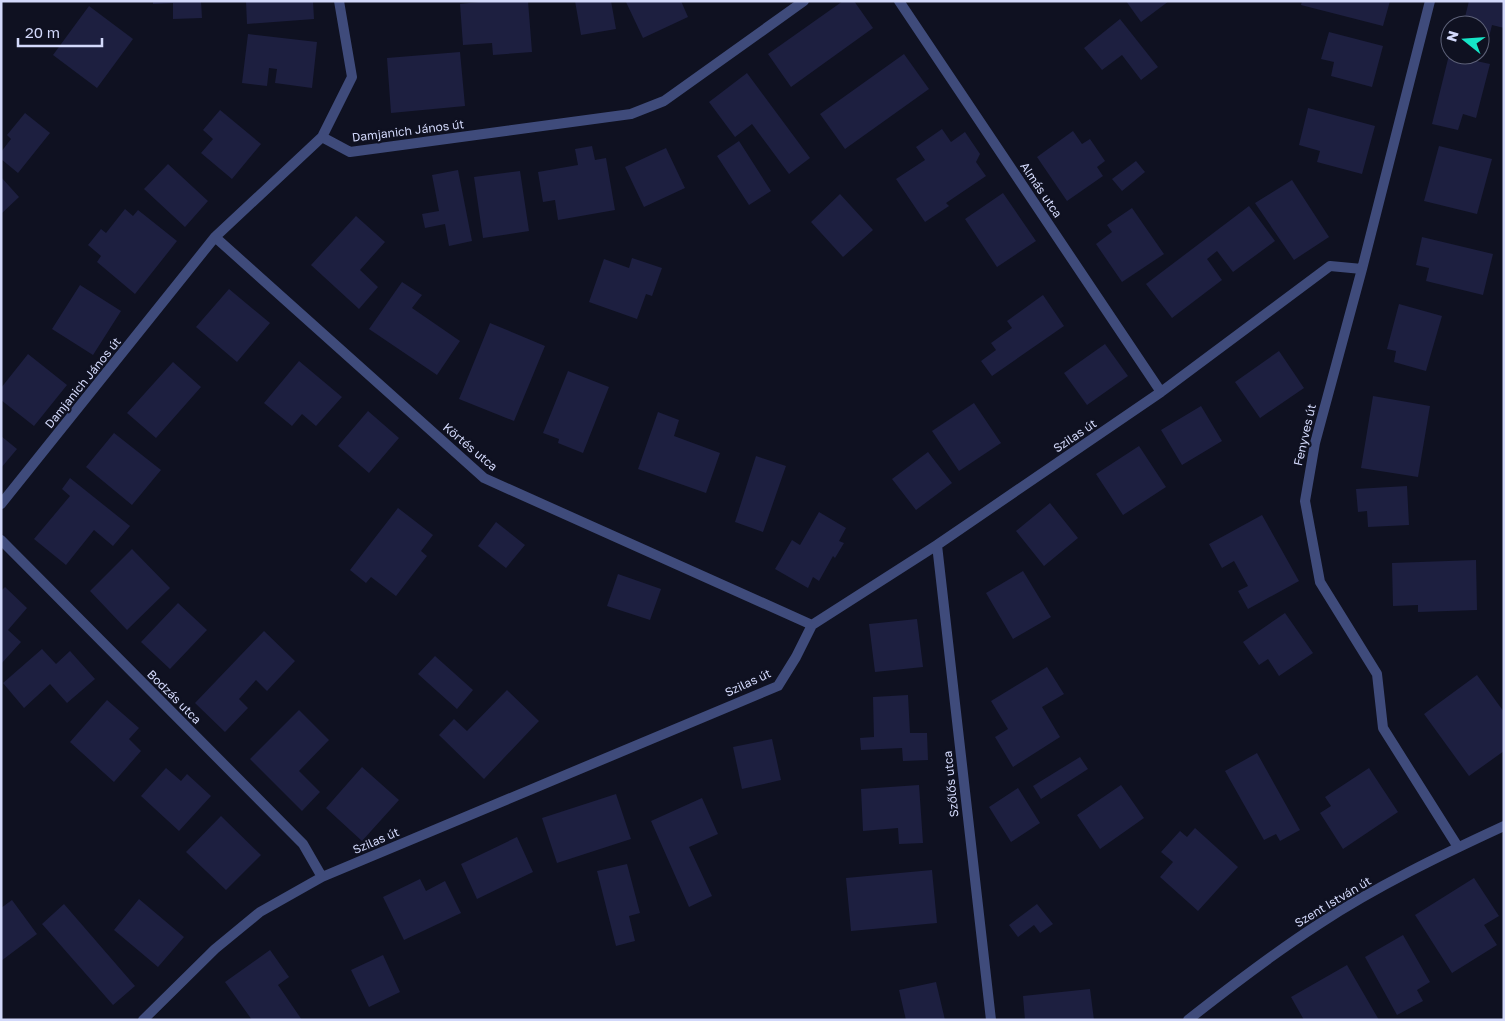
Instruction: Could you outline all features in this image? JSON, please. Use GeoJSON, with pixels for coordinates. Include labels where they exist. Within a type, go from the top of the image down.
{"type":"FeatureCollection","features":[{"type":"Feature","properties":{"kind":"street"},"geometry":{"type":"LineString","coordinates":[[322,136],[352,77],[339,1]]}},
{"type":"Feature","properties":{"kind":"street","name":"Damjanich János út"},"geometry":{"type":"LineString","coordinates":[[1,504],[215,238],[322,136],[350,152],[631,114],[657,104],[677,92],[804,1]]}},
{"type":"Feature","properties":{"kind":"street","name":"Almás utca"},"geometry":{"type":"LineString","coordinates":[[899,1],[1161,392]]}},
{"type":"Feature","properties":{"kind":"street","name":"Fenyves út"},"geometry":{"type":"LineString","coordinates":[[1430,1],[1362,269],[1314,443],[1305,502],[1320,582],[1377,674],[1382,728],[1458,847]]}},
{"type":"Feature","properties":{"kind":"street","name":"Körtés utca"},"geometry":{"type":"LineString","coordinates":[[215,238],[484,478],[812,625]]}},
{"type":"Feature","properties":{"kind":"street","name":"Szilas út"},"geometry":{"type":"LineString","coordinates":[[144,1020],[215,949],[260,912],[322,877],[778,686],[796,657],[812,625],[937,545],[1161,392],[1330,266],[1362,269]]}},
{"type":"Feature","properties":{"kind":"street","name":"Bodzás utca"},"geometry":{"type":"LineString","coordinates":[[1,540],[303,844],[322,877]]}},
{"type":"Feature","properties":{"kind":"street","name":"Szőlős utca"},"geometry":{"type":"LineString","coordinates":[[937,545],[991,1020]]}},
{"type":"Feature","properties":{"kind":"street","name":"Szent István út"},"geometry":{"type":"LineString","coordinates":[[1188,1020],[1262,963],[1321,922],[1458,847],[1504,826]]}},
{"type":"Feature","properties":{"kind":"building"},"geometry":{"type":"Polygon","coordinates":[[[153,1],[201,1],[202,18],[173,19],[173,3],[153,4],[153,1]]]}},
{"type":"Feature","properties":{"kind":"building"},"geometry":{"type":"Polygon","coordinates":[[[246,1],[313,1],[314,19],[247,24],[246,1]]]}},
{"type":"Feature","properties":{"kind":"building"},"geometry":{"type":"Polygon","coordinates":[[[488,1],[528,1],[532,52],[493,55],[492,43],[463,45],[460,4],[488,1]]]}},
{"type":"Feature","properties":{"kind":"building"},"geometry":{"type":"Polygon","coordinates":[[[575,1],[611,1],[616,29],[581,35],[575,1]]]}},
{"type":"Feature","properties":{"kind":"building"},"geometry":{"type":"Polygon","coordinates":[[[681,1],[688,17],[643,38],[626,2],[681,1]]]}},
{"type":"Feature","properties":{"kind":"building"},"geometry":{"type":"Polygon","coordinates":[[[843,1],[854,1],[873,28],[791,87],[768,54],[843,1]]]}},
{"type":"Feature","properties":{"kind":"building"},"geometry":{"type":"Polygon","coordinates":[[[1126,1],[1169,1],[1141,22],[1126,1]]]}},
{"type":"Feature","properties":{"kind":"building"},"geometry":{"type":"Polygon","coordinates":[[[1302,1],[1390,1],[1383,26],[1301,5],[1302,1]]]}},
{"type":"Feature","properties":{"kind":"building"},"geometry":{"type":"Polygon","coordinates":[[[1469,1],[1504,1],[1504,28],[1492,25],[1490,33],[1490,15],[1466,15],[1469,1]]]}},
{"type":"Feature","properties":{"kind":"building"},"geometry":{"type":"Polygon","coordinates":[[[89,6],[133,39],[97,88],[53,55],[89,6]]]}},
{"type":"Feature","properties":{"kind":"building"},"geometry":{"type":"Polygon","coordinates":[[[1120,19],[1158,67],[1141,80],[1122,55],[1102,70],[1084,48],[1120,19]]]}},
{"type":"Feature","properties":{"kind":"building"},"geometry":{"type":"Polygon","coordinates":[[[1329,32],[1383,46],[1372,87],[1331,76],[1334,62],[1321,59],[1329,32]]]}},
{"type":"Feature","properties":{"kind":"building"},"geometry":{"type":"Polygon","coordinates":[[[248,34],[317,42],[312,88],[275,83],[277,69],[269,68],[267,86],[242,83],[248,34]]]}},
{"type":"Feature","properties":{"kind":"building"},"geometry":{"type":"Polygon","coordinates":[[[460,52],[465,106],[391,113],[387,58],[460,52]]]}},
{"type":"Feature","properties":{"kind":"building"},"geometry":{"type":"Polygon","coordinates":[[[904,54],[929,89],[845,149],[820,114],[904,54]]]}},
{"type":"Feature","properties":{"kind":"building"},"geometry":{"type":"Polygon","coordinates":[[[1447,65],[1490,65],[1476,118],[1463,114],[1458,130],[1432,124],[1447,65]]]}},
{"type":"Feature","properties":{"kind":"building"},"geometry":{"type":"Polygon","coordinates":[[[747,73],[810,158],[789,174],[752,124],[735,137],[709,102],[747,73]]]}},
{"type":"Feature","properties":{"kind":"building"},"geometry":{"type":"Polygon","coordinates":[[[1308,108],[1375,126],[1362,174],[1317,162],[1320,151],[1299,145],[1308,108]]]}},
{"type":"Feature","properties":{"kind":"building"},"geometry":{"type":"Polygon","coordinates":[[[220,110],[261,144],[232,179],[201,153],[213,139],[203,130],[220,110]]]}},
{"type":"Feature","properties":{"kind":"building"},"geometry":{"type":"Polygon","coordinates":[[[25,113],[50,133],[18,173],[1,159],[1,152],[11,139],[7,135],[25,113]]]}},
{"type":"Feature","properties":{"kind":"building"},"geometry":{"type":"Polygon","coordinates":[[[942,129],[951,142],[965,132],[980,154],[976,162],[986,176],[946,203],[949,206],[925,222],[896,179],[925,160],[916,147],[942,129]]]}},
{"type":"Feature","properties":{"kind":"building"},"geometry":{"type":"Polygon","coordinates":[[[1073,131],[1082,144],[1090,139],[1105,161],[1097,167],[1103,176],[1067,201],[1037,157],[1073,131]]]}},
{"type":"Feature","properties":{"kind":"building"},"geometry":{"type":"Polygon","coordinates":[[[739,141],[771,191],[749,205],[717,156],[739,141]]]}},
{"type":"Feature","properties":{"kind":"building"},"geometry":{"type":"Polygon","coordinates":[[[592,146],[595,160],[606,158],[615,210],[558,220],[555,200],[543,202],[538,172],[578,165],[575,149],[592,146]]]}},
{"type":"Feature","properties":{"kind":"building"},"geometry":{"type":"Polygon","coordinates":[[[1439,146],[1492,159],[1477,214],[1424,201],[1439,146]]]}},
{"type":"Feature","properties":{"kind":"building"},"geometry":{"type":"Polygon","coordinates":[[[666,148],[685,188],[644,207],[625,167],[666,148]]]}},
{"type":"Feature","properties":{"kind":"building"},"geometry":{"type":"Polygon","coordinates":[[[1136,161],[1145,172],[1122,191],[1112,179],[1136,161]]]}},
{"type":"Feature","properties":{"kind":"building"},"geometry":{"type":"Polygon","coordinates":[[[168,164],[208,201],[185,227],[144,189],[168,164]]]}},
{"type":"Feature","properties":{"kind":"building"},"geometry":{"type":"Polygon","coordinates":[[[458,170],[472,241],[449,246],[445,224],[425,228],[422,214],[439,211],[432,175],[458,170]]]}},
{"type":"Feature","properties":{"kind":"building"},"geometry":{"type":"Polygon","coordinates":[[[520,171],[529,231],[483,238],[474,177],[520,171]]]}},
{"type":"Feature","properties":{"kind":"building"},"geometry":{"type":"Polygon","coordinates":[[[1,177],[19,197],[1,214],[1,177]]]}},
{"type":"Feature","properties":{"kind":"building"},"geometry":{"type":"Polygon","coordinates":[[[1292,180],[1329,237],[1294,260],[1255,203],[1292,180]]]}},
{"type":"Feature","properties":{"kind":"building"},"geometry":{"type":"Polygon","coordinates":[[[1003,193],[1036,241],[997,267],[965,219],[1003,193]]]}},
{"type":"Feature","properties":{"kind":"building"},"geometry":{"type":"Polygon","coordinates":[[[840,194],[873,230],[843,257],[811,222],[840,194]]]}},
{"type":"Feature","properties":{"kind":"building"},"geometry":{"type":"Polygon","coordinates":[[[1249,206],[1275,241],[1233,272],[1217,251],[1207,259],[1222,280],[1172,318],[1146,284],[1249,206]]]}},
{"type":"Feature","properties":{"kind":"building"},"geometry":{"type":"Polygon","coordinates":[[[1132,208],[1164,254],[1122,282],[1096,244],[1112,232],[1107,225],[1132,208]]]}},
{"type":"Feature","properties":{"kind":"building"},"geometry":{"type":"Polygon","coordinates":[[[125,209],[133,216],[138,210],[177,241],[135,294],[97,262],[101,256],[88,245],[101,229],[106,233],[125,209]]]}},
{"type":"Feature","properties":{"kind":"building"},"geometry":{"type":"Polygon","coordinates":[[[356,216],[385,242],[360,270],[378,287],[359,309],[311,265],[356,216]]]}},
{"type":"Feature","properties":{"kind":"building"},"geometry":{"type":"Polygon","coordinates":[[[1422,237],[1493,254],[1483,295],[1426,281],[1429,268],[1416,265],[1422,237]]]}},
{"type":"Feature","properties":{"kind":"building"},"geometry":{"type":"Polygon","coordinates":[[[632,258],[662,268],[652,296],[646,294],[637,319],[589,302],[604,259],[629,268],[632,258]]]}},
{"type":"Feature","properties":{"kind":"building"},"geometry":{"type":"Polygon","coordinates":[[[402,282],[422,295],[412,308],[460,341],[437,375],[369,329],[402,282]]]}},
{"type":"Feature","properties":{"kind":"building"},"geometry":{"type":"Polygon","coordinates":[[[80,285],[121,311],[93,355],[52,329],[80,285]]]}},
{"type":"Feature","properties":{"kind":"building"},"geometry":{"type":"Polygon","coordinates":[[[229,289],[270,323],[237,362],[196,327],[229,289]]]}},
{"type":"Feature","properties":{"kind":"building"},"geometry":{"type":"Polygon","coordinates":[[[1043,295],[1064,326],[992,376],[981,361],[996,350],[991,343],[1012,328],[1007,321],[1043,295]]]}},
{"type":"Feature","properties":{"kind":"building"},"geometry":{"type":"Polygon","coordinates":[[[1399,304],[1442,316],[1426,371],[1394,362],[1396,351],[1387,349],[1399,304]]]}},
{"type":"Feature","properties":{"kind":"building"},"geometry":{"type":"Polygon","coordinates":[[[490,323],[545,346],[514,421],[459,399],[490,323]]]}},
{"type":"Feature","properties":{"kind":"building"},"geometry":{"type":"Polygon","coordinates":[[[1105,344],[1128,376],[1087,405],[1064,373],[1105,344]]]}},
{"type":"Feature","properties":{"kind":"building"},"geometry":{"type":"Polygon","coordinates":[[[1279,351],[1304,388],[1260,418],[1235,382],[1279,351]]]}},
{"type":"Feature","properties":{"kind":"building"},"geometry":{"type":"Polygon","coordinates":[[[28,354],[67,385],[34,426],[1,400],[1,388],[28,354]]]}},
{"type":"Feature","properties":{"kind":"building"},"geometry":{"type":"Polygon","coordinates":[[[299,361],[342,397],[316,426],[302,414],[292,426],[264,403],[299,361]]]}},
{"type":"Feature","properties":{"kind":"building"},"geometry":{"type":"Polygon","coordinates":[[[173,362],[201,387],[156,438],[127,413],[173,362]]]}},
{"type":"Feature","properties":{"kind":"building"},"geometry":{"type":"Polygon","coordinates":[[[568,371],[609,387],[583,453],[558,443],[559,439],[543,433],[568,371]]]}},
{"type":"Feature","properties":{"kind":"building"},"geometry":{"type":"Polygon","coordinates":[[[1373,396],[1430,406],[1418,477],[1361,468],[1373,396]]]}},
{"type":"Feature","properties":{"kind":"building"},"geometry":{"type":"Polygon","coordinates":[[[974,403],[1001,443],[959,471],[932,431],[974,403]]]}},
{"type":"Feature","properties":{"kind":"building"},"geometry":{"type":"Polygon","coordinates":[[[1201,406],[1222,441],[1182,465],[1161,430],[1201,406]]]}},
{"type":"Feature","properties":{"kind":"building"},"geometry":{"type":"Polygon","coordinates":[[[368,411],[399,438],[369,473],[338,446],[368,411]]]}},
{"type":"Feature","properties":{"kind":"building"},"geometry":{"type":"Polygon","coordinates":[[[658,412],[679,420],[674,436],[720,453],[706,493],[638,469],[658,412]]]}},
{"type":"Feature","properties":{"kind":"building"},"geometry":{"type":"Polygon","coordinates":[[[114,433],[161,470],[132,505],[86,467],[114,433]]]}},
{"type":"Feature","properties":{"kind":"building"},"geometry":{"type":"Polygon","coordinates":[[[1,436],[17,449],[1,468],[1,436]]]}},
{"type":"Feature","properties":{"kind":"building"},"geometry":{"type":"Polygon","coordinates":[[[1139,446],[1166,487],[1123,515],[1096,474],[1139,446]]]}},
{"type":"Feature","properties":{"kind":"building"},"geometry":{"type":"Polygon","coordinates":[[[928,452],[952,483],[916,510],[892,479],[928,452]]]}},
{"type":"Feature","properties":{"kind":"building"},"geometry":{"type":"Polygon","coordinates":[[[756,456],[786,466],[763,532],[735,522],[756,456]]]}},
{"type":"Feature","properties":{"kind":"building"},"geometry":{"type":"Polygon","coordinates":[[[70,478],[130,526],[113,546],[94,530],[66,565],[34,539],[70,496],[62,489],[70,478]]]}},
{"type":"Feature","properties":{"kind":"building"},"geometry":{"type":"Polygon","coordinates":[[[1407,486],[1409,525],[1368,527],[1367,511],[1358,512],[1356,489],[1407,486]]]}},
{"type":"Feature","properties":{"kind":"building"},"geometry":{"type":"Polygon","coordinates":[[[1050,503],[1078,538],[1044,566],[1016,531],[1050,503]]]}},
{"type":"Feature","properties":{"kind":"building"},"geometry":{"type":"Polygon","coordinates":[[[398,508],[433,535],[421,551],[427,556],[396,596],[371,577],[366,583],[350,570],[398,508]]]}},
{"type":"Feature","properties":{"kind":"building"},"geometry":{"type":"Polygon","coordinates":[[[819,512],[846,528],[839,541],[844,543],[835,558],[833,556],[819,581],[813,577],[808,588],[775,569],[792,540],[800,545],[819,512]]]}},
{"type":"Feature","properties":{"kind":"building"},"geometry":{"type":"Polygon","coordinates":[[[1262,515],[1299,581],[1248,609],[1238,591],[1248,586],[1234,561],[1222,568],[1209,544],[1262,515]]]}},
{"type":"Feature","properties":{"kind":"building"},"geometry":{"type":"Polygon","coordinates":[[[496,522],[525,545],[506,568],[478,546],[496,522]]]}},
{"type":"Feature","properties":{"kind":"building"},"geometry":{"type":"Polygon","coordinates":[[[132,549],[170,588],[127,630],[90,591],[132,549]]]}},
{"type":"Feature","properties":{"kind":"building"},"geometry":{"type":"Polygon","coordinates":[[[1476,560],[1477,610],[1418,612],[1418,605],[1393,606],[1392,563],[1476,560]]]}},
{"type":"Feature","properties":{"kind":"building"},"geometry":{"type":"Polygon","coordinates":[[[1023,571],[1051,617],[1013,639],[986,593],[1023,571]]]}},
{"type":"Feature","properties":{"kind":"building"},"geometry":{"type":"Polygon","coordinates":[[[618,574],[661,589],[650,620],[607,606],[618,574]]]}},
{"type":"Feature","properties":{"kind":"building"},"geometry":{"type":"Polygon","coordinates":[[[5,587],[27,608],[8,630],[21,642],[1,664],[1,591],[5,587]]]}},
{"type":"Feature","properties":{"kind":"building"},"geometry":{"type":"Polygon","coordinates":[[[178,603],[207,630],[170,669],[141,642],[178,603]]]}},
{"type":"Feature","properties":{"kind":"building"},"geometry":{"type":"Polygon","coordinates":[[[1285,613],[1313,653],[1279,676],[1268,659],[1259,665],[1243,642],[1285,613]]]}},
{"type":"Feature","properties":{"kind":"building"},"geometry":{"type":"Polygon","coordinates":[[[917,619],[923,667],[875,672],[869,624],[917,619]]]}},
{"type":"Feature","properties":{"kind":"building"},"geometry":{"type":"Polygon","coordinates":[[[264,631],[295,661],[267,691],[256,680],[239,699],[248,708],[225,732],[195,703],[264,631]]]}},
{"type":"Feature","properties":{"kind":"building"},"geometry":{"type":"Polygon","coordinates":[[[42,649],[56,664],[70,651],[95,679],[67,703],[50,684],[24,708],[3,683],[42,649]]]}},
{"type":"Feature","properties":{"kind":"building"},"geometry":{"type":"Polygon","coordinates":[[[435,656],[473,690],[457,709],[418,674],[435,656]]]}},
{"type":"Feature","properties":{"kind":"building"},"geometry":{"type":"Polygon","coordinates":[[[1047,667],[1064,694],[1042,707],[1060,737],[1013,767],[995,737],[1008,729],[991,701],[1047,667]]]}},
{"type":"Feature","properties":{"kind":"building"},"geometry":{"type":"Polygon","coordinates":[[[1477,675],[1504,712],[1504,751],[1469,776],[1424,714],[1477,675]]]}},
{"type":"Feature","properties":{"kind":"building"},"geometry":{"type":"Polygon","coordinates":[[[507,690],[539,721],[484,779],[439,735],[454,719],[467,731],[507,690]]]}},
{"type":"Feature","properties":{"kind":"building"},"geometry":{"type":"Polygon","coordinates":[[[908,695],[910,733],[927,733],[928,760],[903,761],[902,748],[861,750],[860,738],[874,737],[873,697],[908,695]]]}},
{"type":"Feature","properties":{"kind":"building"},"geometry":{"type":"Polygon","coordinates":[[[107,700],[139,728],[129,739],[141,751],[114,782],[70,742],[107,700]]]}},
{"type":"Feature","properties":{"kind":"building"},"geometry":{"type":"Polygon","coordinates":[[[299,710],[329,740],[299,771],[320,792],[302,811],[250,759],[299,710]]]}},
{"type":"Feature","properties":{"kind":"building"},"geometry":{"type":"Polygon","coordinates":[[[772,739],[781,780],[742,789],[733,747],[772,739]]]}},
{"type":"Feature","properties":{"kind":"building"},"geometry":{"type":"Polygon","coordinates":[[[1257,753],[1300,830],[1280,841],[1276,834],[1264,840],[1225,771],[1257,753]]]}},
{"type":"Feature","properties":{"kind":"building"},"geometry":{"type":"Polygon","coordinates":[[[1080,757],[1088,769],[1041,799],[1033,786],[1080,757]]]}},
{"type":"Feature","properties":{"kind":"building"},"geometry":{"type":"Polygon","coordinates":[[[362,767],[399,800],[362,841],[326,808],[362,767]]]}},
{"type":"Feature","properties":{"kind":"building"},"geometry":{"type":"Polygon","coordinates":[[[166,768],[181,781],[187,774],[211,796],[179,831],[141,796],[166,768]]]}},
{"type":"Feature","properties":{"kind":"building"},"geometry":{"type":"Polygon","coordinates":[[[1369,768],[1398,812],[1343,849],[1320,813],[1331,806],[1325,797],[1369,768]]]}},
{"type":"Feature","properties":{"kind":"building"},"geometry":{"type":"Polygon","coordinates":[[[919,785],[923,843],[899,844],[898,828],[863,831],[861,789],[919,785]]]}},
{"type":"Feature","properties":{"kind":"building"},"geometry":{"type":"Polygon","coordinates":[[[1121,785],[1144,818],[1100,849],[1077,815],[1121,785]]]}},
{"type":"Feature","properties":{"kind":"building"},"geometry":{"type":"Polygon","coordinates":[[[1018,788],[1040,823],[1011,842],[989,807],[1018,788]]]}},
{"type":"Feature","properties":{"kind":"building"},"geometry":{"type":"Polygon","coordinates":[[[616,794],[631,839],[557,863],[542,818],[616,794]]]}},
{"type":"Feature","properties":{"kind":"building"},"geometry":{"type":"Polygon","coordinates":[[[702,798],[718,834],[689,847],[712,896],[689,907],[651,821],[702,798]]]}},
{"type":"Feature","properties":{"kind":"building"},"geometry":{"type":"Polygon","coordinates":[[[221,816],[261,855],[226,890],[186,852],[221,816]]]}},
{"type":"Feature","properties":{"kind":"building"},"geometry":{"type":"Polygon","coordinates":[[[1195,828],[1238,867],[1198,911],[1160,877],[1173,862],[1161,852],[1180,831],[1187,837],[1195,828]]]}},
{"type":"Feature","properties":{"kind":"building"},"geometry":{"type":"Polygon","coordinates":[[[517,837],[533,872],[477,899],[461,864],[517,837]]]}},
{"type":"Feature","properties":{"kind":"building"},"geometry":{"type":"Polygon","coordinates":[[[627,864],[640,913],[629,916],[635,941],[616,946],[597,871],[627,864]]]}},
{"type":"Feature","properties":{"kind":"building"},"geometry":{"type":"Polygon","coordinates":[[[932,870],[937,923],[851,931],[846,878],[932,870]]]}},
{"type":"Feature","properties":{"kind":"building"},"geometry":{"type":"Polygon","coordinates":[[[1474,878],[1499,916],[1484,925],[1497,945],[1452,973],[1415,915],[1474,878]]]}},
{"type":"Feature","properties":{"kind":"building"},"geometry":{"type":"Polygon","coordinates":[[[420,879],[426,891],[445,881],[461,913],[404,940],[383,897],[420,879]]]}},
{"type":"Feature","properties":{"kind":"building"},"geometry":{"type":"Polygon","coordinates":[[[139,899],[184,937],[158,967],[114,930],[139,899]]]}},
{"type":"Feature","properties":{"kind":"building"},"geometry":{"type":"Polygon","coordinates":[[[12,900],[37,934],[1,961],[1,908],[12,900]]]}},
{"type":"Feature","properties":{"kind":"building"},"geometry":{"type":"Polygon","coordinates":[[[64,904],[135,986],[113,1005],[42,924],[64,904]]]}},
{"type":"Feature","properties":{"kind":"building"},"geometry":{"type":"Polygon","coordinates":[[[1037,904],[1053,924],[1040,933],[1034,925],[1018,937],[1009,925],[1037,904]]]}},
{"type":"Feature","properties":{"kind":"building"},"geometry":{"type":"Polygon","coordinates":[[[1403,935],[1430,982],[1417,990],[1423,1001],[1397,1015],[1365,957],[1403,935]]]}},
{"type":"Feature","properties":{"kind":"building"},"geometry":{"type":"Polygon","coordinates":[[[270,950],[289,977],[278,985],[302,1020],[252,1020],[225,982],[270,950]]]}},
{"type":"Feature","properties":{"kind":"building"},"geometry":{"type":"Polygon","coordinates":[[[383,955],[400,992],[369,1007],[351,970],[383,955]]]}},
{"type":"Feature","properties":{"kind":"building"},"geometry":{"type":"Polygon","coordinates":[[[1347,965],[1379,1020],[1304,1020],[1291,997],[1347,965]]]}},
{"type":"Feature","properties":{"kind":"building"},"geometry":{"type":"Polygon","coordinates":[[[936,982],[945,1020],[906,1020],[899,990],[936,982]]]}},
{"type":"Feature","properties":{"kind":"building"},"geometry":{"type":"Polygon","coordinates":[[[1090,989],[1094,1020],[1025,1020],[1023,996],[1090,989]]]}}]}
